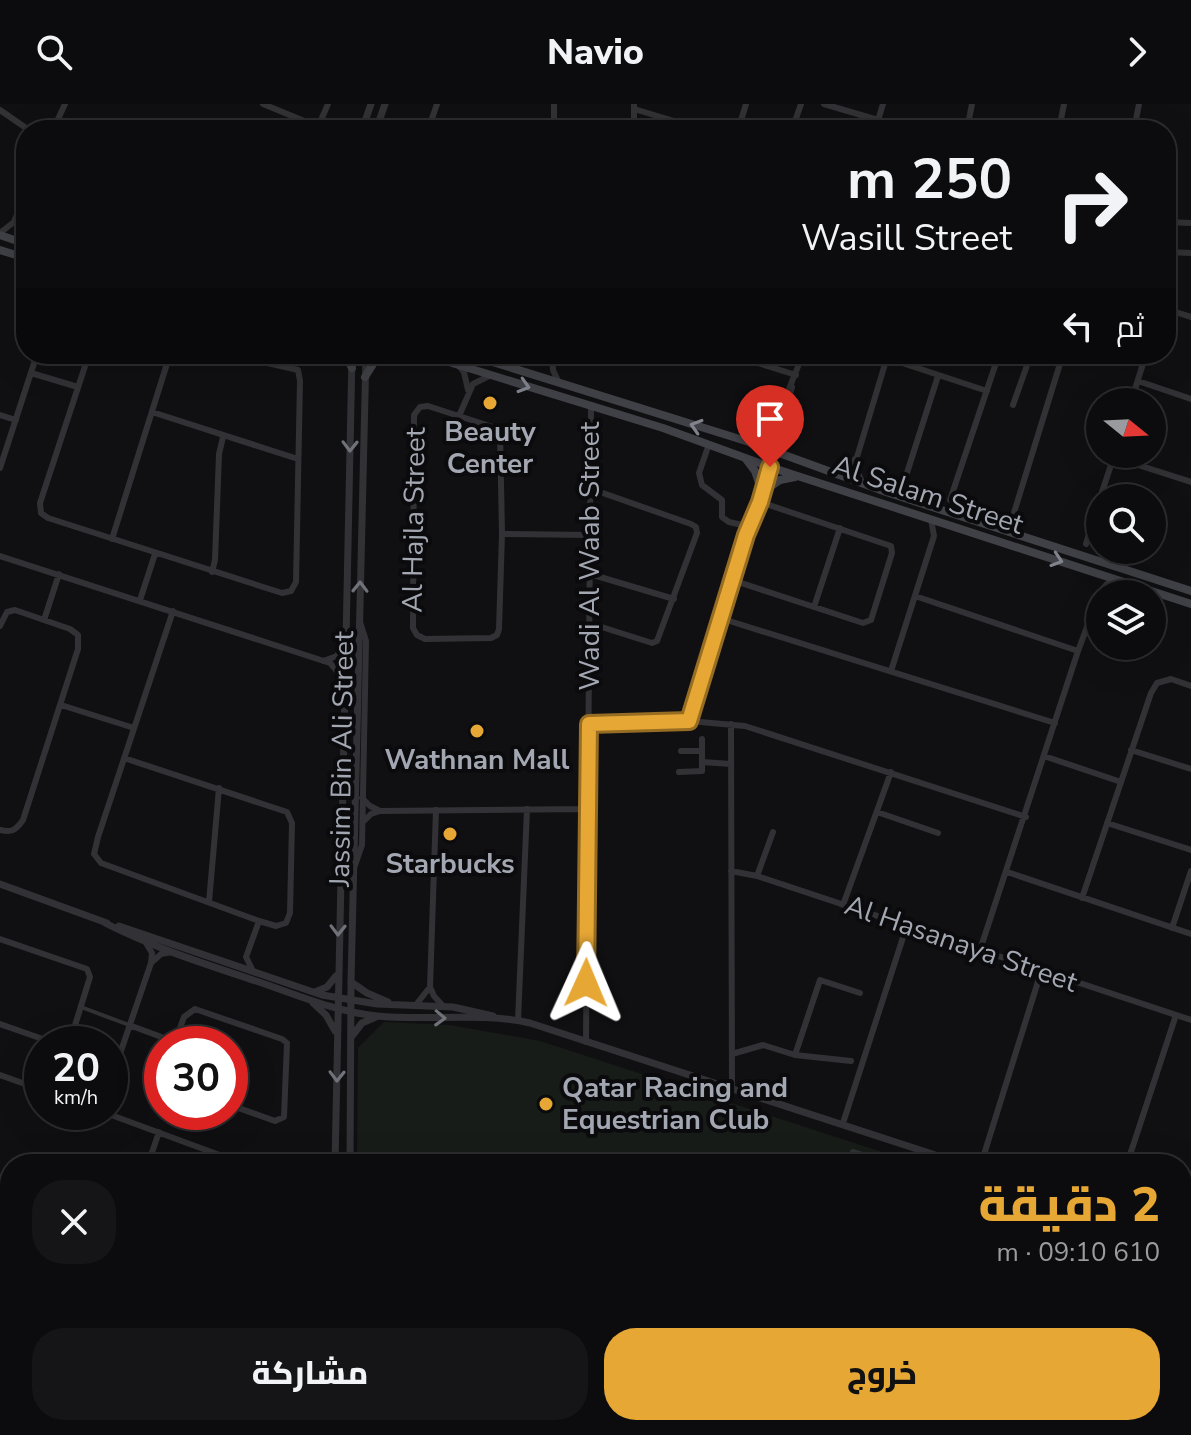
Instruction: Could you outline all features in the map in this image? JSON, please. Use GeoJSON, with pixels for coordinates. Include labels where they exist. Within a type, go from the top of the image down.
{"type":"FeatureCollection","features":[{"type":"Feature","properties":{"kind":"main road"},"geometry":{"type":"LineString","coordinates":[[350,364],[352,368]]}},
{"type":"Feature","properties":{"kind":"main road"},"geometry":{"type":"LineString","coordinates":[[365,377],[373,364]]}},
{"type":"Feature","properties":{"kind":"main road","name":"Al Salam Street"},"geometry":{"type":"LineString","coordinates":[[455,364],[709,444],[1117,580]]}},
{"type":"Feature","properties":{"kind":"main road","name":"Al Salam Street"},"geometry":{"type":"LineString","coordinates":[[498,364],[751,443],[886,492],[1191,591]]}},
{"type":"Feature","properties":{"kind":"main road"},"geometry":{"type":"LineString","coordinates":[[751,443],[775,434]]}},
{"type":"Feature","properties":{"kind":"main road"},"geometry":{"type":"LineString","coordinates":[[742,456],[755,471],[762,487],[800,476]]}},
{"type":"Feature","properties":{"kind":"main road","name":"Al Salam Street"},"geometry":{"type":"LineString","coordinates":[[1166,596],[1191,604]]}},
{"type":"Feature","properties":{"kind":"street"},"geometry":{"type":"LineString","coordinates":[[824,104],[878,120],[883,104]]}},
{"type":"Feature","properties":{"kind":"street"},"geometry":{"type":"LineString","coordinates":[[265,105],[301,120]]}},
{"type":"Feature","properties":{"kind":"street"},"geometry":{"type":"LineString","coordinates":[[634,106],[675,120]]}},
{"type":"Feature","properties":{"kind":"street"},"geometry":{"type":"LineString","coordinates":[[16,217],[16,236]]}},
{"type":"Feature","properties":{"kind":"street"},"geometry":{"type":"LineString","coordinates":[[0,234],[14,222]]}},
{"type":"Feature","properties":{"kind":"street"},"geometry":{"type":"LineString","coordinates":[[0,468],[34,364]]}},
{"type":"Feature","properties":{"kind":"street"},"geometry":{"type":"LineString","coordinates":[[86,364],[40,503],[41,513],[155,554],[282,593],[291,591],[296,582],[300,381],[298,370],[273,364]]}},
{"type":"Feature","properties":{"kind":"street"},"geometry":{"type":"LineString","coordinates":[[112,539],[167,364]]}},
{"type":"Feature","properties":{"kind":"street","name":"Jassim Bin Ali Street"},"geometry":{"type":"LineString","coordinates":[[335,1154],[352,364]]}},
{"type":"Feature","properties":{"kind":"street","name":"Jassim Bin Ali Street"},"geometry":{"type":"LineString","coordinates":[[350,1154],[351,982],[366,364]]}},
{"type":"Feature","properties":{"kind":"street"},"geometry":{"type":"LineString","coordinates":[[539,377],[547,372],[550,364]]}},
{"type":"Feature","properties":{"kind":"street"},"geometry":{"type":"LineString","coordinates":[[553,364],[554,375],[560,384]]}},
{"type":"Feature","properties":{"kind":"street"},"geometry":{"type":"LineString","coordinates":[[761,364],[796,375]]}},
{"type":"Feature","properties":{"kind":"street"},"geometry":{"type":"LineString","coordinates":[[746,535],[800,364]]}},
{"type":"Feature","properties":{"kind":"street"},"geometry":{"type":"LineString","coordinates":[[862,482],[857,471],[857,457],[886,364]]}},
{"type":"Feature","properties":{"kind":"street"},"geometry":{"type":"LineString","coordinates":[[908,364],[987,391]]}},
{"type":"Feature","properties":{"kind":"street"},"geometry":{"type":"LineString","coordinates":[[950,500],[996,364]]}},
{"type":"Feature","properties":{"kind":"street"},"geometry":{"type":"LineString","coordinates":[[1013,405],[1027,364]]}},
{"type":"Feature","properties":{"kind":"street","name":"Al Salam Street"},"geometry":{"type":"LineString","coordinates":[[1008,532],[1060,364]]}},
{"type":"Feature","properties":{"kind":"street"},"geometry":{"type":"LineString","coordinates":[[1136,388],[1143,364]]}},
{"type":"Feature","properties":{"kind":"street"},"geometry":{"type":"LineString","coordinates":[[458,365],[464,372],[468,390],[482,378],[491,375]]}},
{"type":"Feature","properties":{"kind":"street"},"geometry":{"type":"LineString","coordinates":[[31,373],[78,387]]}},
{"type":"Feature","properties":{"kind":"street"},"geometry":{"type":"LineString","coordinates":[[913,501],[906,491],[905,479],[938,376]]}},
{"type":"Feature","properties":{"kind":"street"},"geometry":{"type":"LineString","coordinates":[[1138,381],[1191,399]]}},
{"type":"Feature","properties":{"kind":"street"},"geometry":{"type":"LineString","coordinates":[[772,451],[783,404],[793,383]]}},
{"type":"Feature","properties":{"kind":"street","name":"Al Hajla Street"},"geometry":{"type":"LineString","coordinates":[[459,416],[468,390]]}},
{"type":"Feature","properties":{"kind":"street","name":"Al Hajla Street"},"geometry":{"type":"LineString","coordinates":[[428,406],[496,428],[500,432],[502,534],[497,635],[491,638],[425,639],[417,635],[413,628],[414,415],[420,407],[428,406]]}},
{"type":"Feature","properties":{"kind":"street","name":"Wadi Al Waab Street"},"geometry":{"type":"LineString","coordinates":[[586,1042],[591,407]]}},
{"type":"Feature","properties":{"kind":"street"},"geometry":{"type":"LineString","coordinates":[[152,412],[298,459]]}},
{"type":"Feature","properties":{"kind":"street"},"geometry":{"type":"LineString","coordinates":[[0,415],[16,420]]}},
{"type":"Feature","properties":{"kind":"street"},"geometry":{"type":"LineString","coordinates":[[212,572],[219,454],[223,437]]}},
{"type":"Feature","properties":{"kind":"street"},"geometry":{"type":"LineString","coordinates":[[709,444],[699,473],[702,485],[722,500],[722,517],[747,526]]}},
{"type":"Feature","properties":{"kind":"street"},"geometry":{"type":"LineString","coordinates":[[830,472],[848,466],[857,457]]}},
{"type":"Feature","properties":{"kind":"street"},"geometry":{"type":"LineString","coordinates":[[1151,468],[1191,482]]}},
{"type":"Feature","properties":{"kind":"street"},"geometry":{"type":"LineString","coordinates":[[886,492],[905,479]]}},
{"type":"Feature","properties":{"kind":"street"},"geometry":{"type":"LineString","coordinates":[[689,721],[746,535],[760,502],[762,487]]}},
{"type":"Feature","properties":{"kind":"street"},"geometry":{"type":"LineString","coordinates":[[589,623],[652,643],[661,636],[697,533],[696,527],[600,492],[590,494]]}},
{"type":"Feature","properties":{"kind":"street"},"geometry":{"type":"LineString","coordinates":[[732,580],[863,623],[871,620],[893,549],[888,544],[760,502]]}},
{"type":"Feature","properties":{"kind":"street"},"geometry":{"type":"LineString","coordinates":[[891,671],[934,536],[931,519]]}},
{"type":"Feature","properties":{"kind":"street"},"geometry":{"type":"LineString","coordinates":[[934,536],[950,525]]}},
{"type":"Feature","properties":{"kind":"street"},"geometry":{"type":"LineString","coordinates":[[814,607],[840,528]]}},
{"type":"Feature","properties":{"kind":"street"},"geometry":{"type":"LineString","coordinates":[[502,534],[590,535]]}},
{"type":"Feature","properties":{"kind":"street"},"geometry":{"type":"LineString","coordinates":[[140,600],[155,554]]}},
{"type":"Feature","properties":{"kind":"street"},"geometry":{"type":"LineString","coordinates":[[0,556],[323,661],[334,666],[344,679]]}},
{"type":"Feature","properties":{"kind":"street"},"geometry":{"type":"LineString","coordinates":[[1094,573],[1099,580]]}},
{"type":"Feature","properties":{"kind":"street"},"geometry":{"type":"LineString","coordinates":[[44,620],[59,574]]}},
{"type":"Feature","properties":{"kind":"street"},"geometry":{"type":"LineString","coordinates":[[590,574],[674,599]]}},
{"type":"Feature","properties":{"kind":"street"},"geometry":{"type":"LineString","coordinates":[[915,596],[1078,651]]}},
{"type":"Feature","properties":{"kind":"street"},"geometry":{"type":"LineString","coordinates":[[0,626],[7,612],[15,610],[70,629],[78,635],[78,649],[23,820],[11,832],[0,830]]}},
{"type":"Feature","properties":{"kind":"street"},"geometry":{"type":"LineString","coordinates":[[124,758],[287,812],[291,820],[290,913],[286,923],[276,926],[259,921],[96,860],[95,846],[124,758],[173,611]]}},
{"type":"Feature","properties":{"kind":"street"},"geometry":{"type":"LineString","coordinates":[[720,618],[1055,723]]}},
{"type":"Feature","properties":{"kind":"street"},"geometry":{"type":"LineString","coordinates":[[354,868],[362,845],[366,641],[360,621]]}},
{"type":"Feature","properties":{"kind":"street"},"geometry":{"type":"LineString","coordinates":[[980,950],[1086,630]]}},
{"type":"Feature","properties":{"kind":"street"},"geometry":{"type":"LineString","coordinates":[[323,661],[337,656],[345,641]]}},
{"type":"Feature","properties":{"kind":"street"},"geometry":{"type":"LineString","coordinates":[[1082,898],[1151,693],[1157,683],[1171,679],[1191,686]]}},
{"type":"Feature","properties":{"kind":"street"},"geometry":{"type":"LineString","coordinates":[[61,705],[134,728]]}},
{"type":"Feature","properties":{"kind":"street"},"geometry":{"type":"LineString","coordinates":[[589,724],[689,721],[745,726],[1026,817]]}},
{"type":"Feature","properties":{"kind":"street"},"geometry":{"type":"LineString","coordinates":[[731,724],[732,1089]]}},
{"type":"Feature","properties":{"kind":"street"},"geometry":{"type":"LineString","coordinates":[[679,772],[702,771],[702,739]]}},
{"type":"Feature","properties":{"kind":"street"},"geometry":{"type":"LineString","coordinates":[[1131,750],[1191,769]]}},
{"type":"Feature","properties":{"kind":"street"},"geometry":{"type":"LineString","coordinates":[[681,751],[702,751]]}},
{"type":"Feature","properties":{"kind":"street"},"geometry":{"type":"LineString","coordinates":[[1044,756],[1121,782]]}},
{"type":"Feature","properties":{"kind":"street"},"geometry":{"type":"LineString","coordinates":[[702,762],[731,764]]}},
{"type":"Feature","properties":{"kind":"street"},"geometry":{"type":"LineString","coordinates":[[843,905],[891,772]]}},
{"type":"Feature","properties":{"kind":"street"},"geometry":{"type":"LineString","coordinates":[[209,902],[219,788]]}},
{"type":"Feature","properties":{"kind":"street"},"geometry":{"type":"LineString","coordinates":[[362,798],[380,811]]}},
{"type":"Feature","properties":{"kind":"street"},"geometry":{"type":"LineString","coordinates":[[518,1021],[527,809]]}},
{"type":"Feature","properties":{"kind":"street"},"geometry":{"type":"LineString","coordinates":[[362,825],[368,817],[380,811],[588,809]]}},
{"type":"Feature","properties":{"kind":"street"},"geometry":{"type":"LineString","coordinates":[[436,810],[430,987],[443,1006]]}},
{"type":"Feature","properties":{"kind":"street"},"geometry":{"type":"LineString","coordinates":[[877,812],[938,833]]}},
{"type":"Feature","properties":{"kind":"street"},"geometry":{"type":"LineString","coordinates":[[1107,823],[1191,850]]}},
{"type":"Feature","properties":{"kind":"street"},"geometry":{"type":"LineString","coordinates":[[757,876],[773,832]]}},
{"type":"Feature","properties":{"kind":"street","name":"Al Hasanaya Street"},"geometry":{"type":"LineString","coordinates":[[731,871],[757,876],[1191,1020]]}},
{"type":"Feature","properties":{"kind":"street"},"geometry":{"type":"LineString","coordinates":[[1172,928],[1191,871]]}},
{"type":"Feature","properties":{"kind":"street"},"geometry":{"type":"LineString","coordinates":[[1007,872],[1191,934]]}},
{"type":"Feature","properties":{"kind":"street"},"geometry":{"type":"LineString","coordinates":[[0,884],[105,923],[253,971],[337,1009],[378,1016],[518,1021],[934,1154]]}},
{"type":"Feature","properties":{"kind":"street"},"geometry":{"type":"LineString","coordinates":[[232,964],[246,957],[259,921]]}},
{"type":"Feature","properties":{"kind":"street"},"geometry":{"type":"LineString","coordinates":[[105,923],[173,952],[310,996],[394,1005],[443,1006],[502,1019]]}},
{"type":"Feature","properties":{"kind":"street"},"geometry":{"type":"LineString","coordinates":[[843,1123],[857,1063],[907,925]]}},
{"type":"Feature","properties":{"kind":"street"},"geometry":{"type":"LineString","coordinates":[[0,939],[87,969],[90,977],[75,1026]]}},
{"type":"Feature","properties":{"kind":"street"},"geometry":{"type":"LineString","coordinates":[[128,1028],[151,963],[152,953],[145,941]]}},
{"type":"Feature","properties":{"kind":"street"},"geometry":{"type":"LineString","coordinates":[[151,963],[161,954],[173,952]]}},
{"type":"Feature","properties":{"kind":"street"},"geometry":{"type":"LineString","coordinates":[[246,957],[253,971]]}},
{"type":"Feature","properties":{"kind":"street"},"geometry":{"type":"LineString","coordinates":[[984,1154],[1041,972]]}},
{"type":"Feature","properties":{"kind":"street"},"geometry":{"type":"LineString","coordinates":[[310,996],[327,987],[337,974]]}},
{"type":"Feature","properties":{"kind":"street"},"geometry":{"type":"LineString","coordinates":[[795,1055],[820,980],[860,993]]}},
{"type":"Feature","properties":{"kind":"street"},"geometry":{"type":"LineString","coordinates":[[351,982],[394,1005]]}},
{"type":"Feature","properties":{"kind":"street"},"geometry":{"type":"LineString","coordinates":[[414,1006],[430,987]]}},
{"type":"Feature","properties":{"kind":"street"},"geometry":{"type":"LineString","coordinates":[[310,996],[337,1035]]}},
{"type":"Feature","properties":{"kind":"street"},"geometry":{"type":"LineString","coordinates":[[81,1007],[144,1031]]}},
{"type":"Feature","properties":{"kind":"street"},"geometry":{"type":"LineString","coordinates":[[181,1026],[184,1017],[195,1009],[244,1026]]}},
{"type":"Feature","properties":{"kind":"street"},"geometry":{"type":"LineString","coordinates":[[1130,1154],[1176,1015]]}},
{"type":"Feature","properties":{"kind":"street"},"geometry":{"type":"LineString","coordinates":[[351,1037],[362,1023],[378,1016]]}},
{"type":"Feature","properties":{"kind":"street"},"geometry":{"type":"LineString","coordinates":[[0,1024],[24,1032]]}},
{"type":"Feature","properties":{"kind":"street"},"geometry":{"type":"LineString","coordinates":[[248,1027],[287,1043],[284,1117],[275,1121],[248,1111]]}},
{"type":"Feature","properties":{"kind":"street"},"geometry":{"type":"LineString","coordinates":[[732,1054],[763,1045],[795,1055],[857,1063]]}},
{"type":"Feature","properties":{"kind":"street"},"geometry":{"type":"LineString","coordinates":[[0,1075],[24,1084]]}},
{"type":"Feature","properties":{"kind":"street"},"geometry":{"type":"LineString","coordinates":[[128,1121],[217,1154]]}},
{"type":"Feature","properties":{"kind":"street"},"geometry":{"type":"LineString","coordinates":[[151,1154],[159,1132]]}},
{"type":"Feature","properties":{"kind":"street"},"geometry":{"type":"LineString","coordinates":[[853,1152],[859,1154]]}},
{"type":"Feature","properties":{"kind":"shaded area","name":"Qatar Racing and Equestrian Club"},"geometry":{"type":"Polygon","coordinates":[[[384,1022],[450,1025],[540,1041],[888,1154],[357,1154],[358,1048],[384,1022]]]}},
{"type":"Feature","properties":{"kind":"place","name":"Beauty Center"},"geometry":{"type":"Point","coordinates":[490,403]}},
{"type":"Feature","properties":{"kind":"place","name":"Wathnan Mall"},"geometry":{"type":"Point","coordinates":[477,731]}},
{"type":"Feature","properties":{"kind":"place","name":"Starbucks"},"geometry":{"type":"Point","coordinates":[450,834]}},
{"type":"Feature","properties":{"kind":"place","name":"Qatar Racing and Equestrian Club"},"geometry":{"type":"Point","coordinates":[546,1104]}},
{"type":"Feature","properties":{"kind":"route"},"geometry":{"type":"LineString","coordinates":[[586,983],[589,724],[689,721],[770,467]]}}]}
